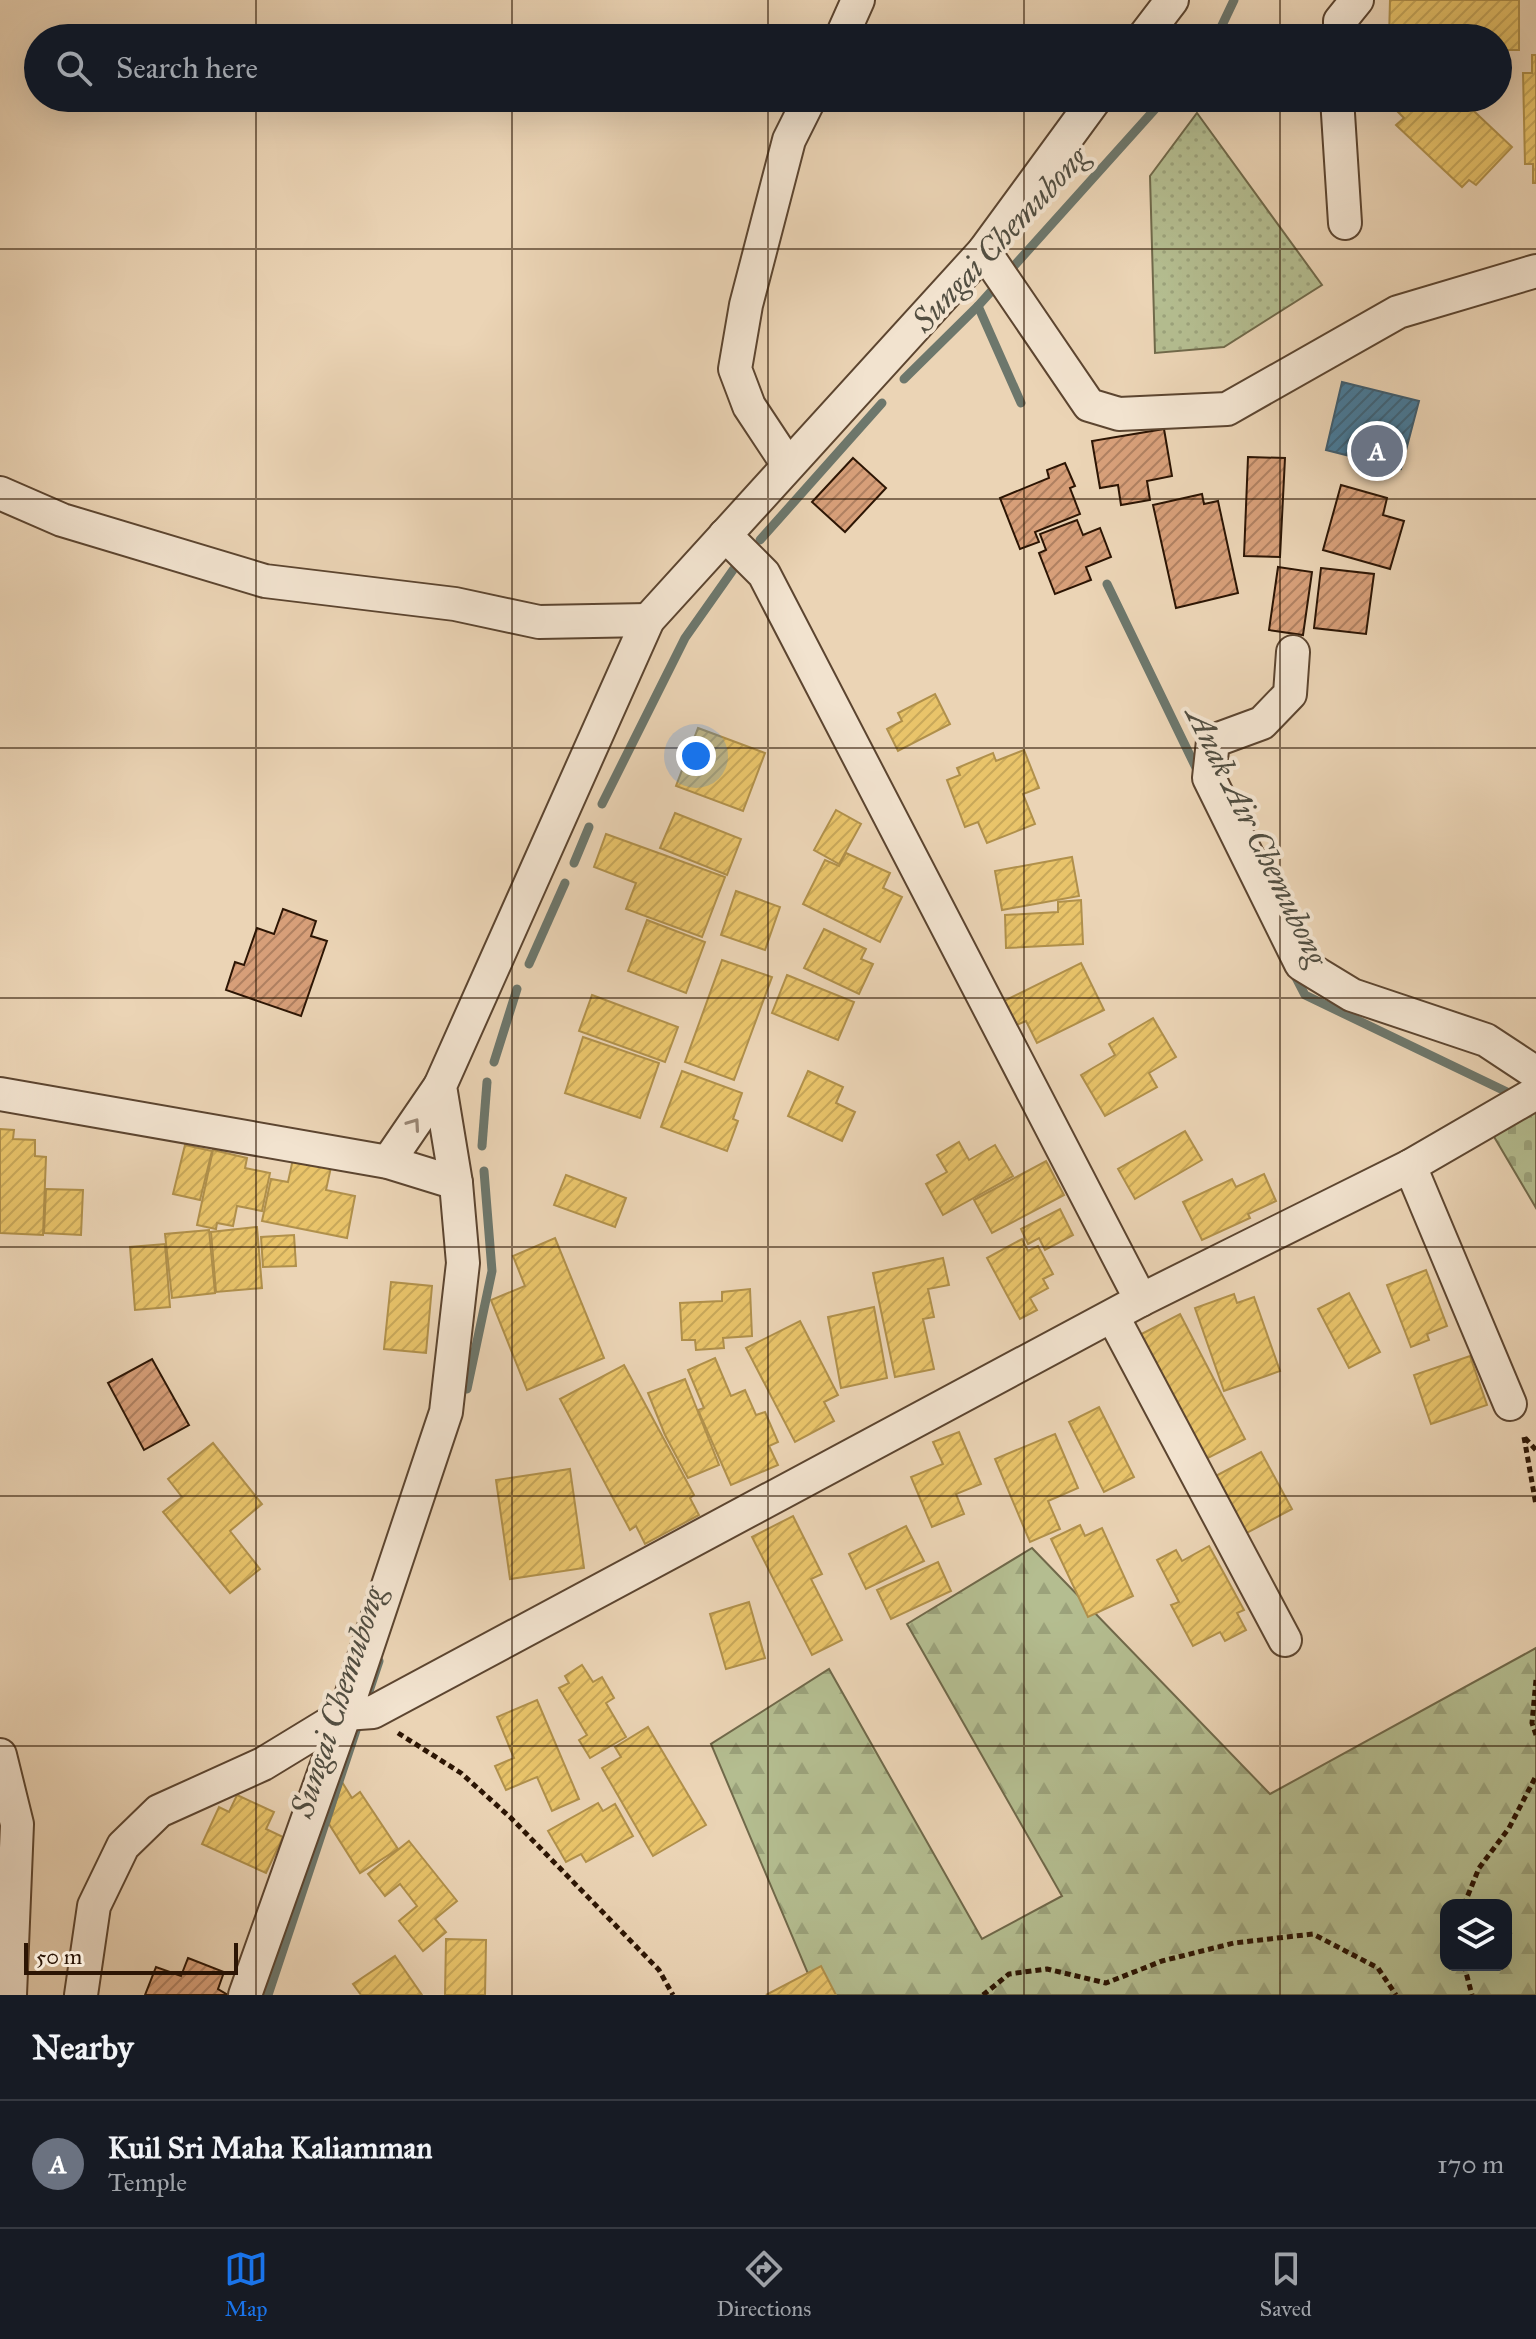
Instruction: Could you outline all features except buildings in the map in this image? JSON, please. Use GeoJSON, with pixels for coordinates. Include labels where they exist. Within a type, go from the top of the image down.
{"type":"FeatureCollection","features":[{"type":"Feature","properties":{"kind":"street"},"geometry":{"type":"LineString","coordinates":[[847,24],[858,0]]}},
{"type":"Feature","properties":{"kind":"street"},"geometry":{"type":"LineString","coordinates":[[1154,24],[1172,0]]}},
{"type":"Feature","properties":{"kind":"street"},"geometry":{"type":"LineString","coordinates":[[1340,24],[1357,0]]}},
{"type":"Feature","properties":{"kind":"street"},"geometry":{"type":"LineString","coordinates":[[788,465],[749,406],[735,369],[746,305],[789,140],[803,112]]}},
{"type":"Feature","properties":{"kind":"street"},"geometry":{"type":"LineString","coordinates":[[388,1162],[440,1086],[648,620],[986,254],[1086,112]]}},
{"type":"Feature","properties":{"kind":"street"},"geometry":{"type":"LineString","coordinates":[[1338,112],[1345,223]]}},
{"type":"Feature","properties":{"kind":"street"},"geometry":{"type":"LineString","coordinates":[[986,254],[1089,405],[1119,414],[1227,409],[1398,312],[1536,271]]}},
{"type":"Feature","properties":{"kind":"street"},"geometry":{"type":"LineString","coordinates":[[0,493],[62,520],[265,581],[455,604],[539,622],[648,620]]}},
{"type":"Feature","properties":{"kind":"street"},"geometry":{"type":"LineString","coordinates":[[725,535],[764,574],[1141,1300]]}},
{"type":"Feature","properties":{"kind":"street"},"geometry":{"type":"LineString","coordinates":[[1293,652],[1290,694],[1262,723],[1213,741],[1209,778],[1301,964],[1352,995],[1486,1040],[1536,1073]]}},
{"type":"Feature","properties":{"kind":"street"},"geometry":{"type":"LineString","coordinates":[[245,1995],[359,1714],[446,1412],[463,1263],[456,1183],[440,1086]]}},
{"type":"Feature","properties":{"kind":"street"},"geometry":{"type":"LineString","coordinates":[[81,1995],[94,1906],[123,1846],[159,1811],[263,1764],[1141,1300],[1410,1166],[1536,1093]]}},
{"type":"Feature","properties":{"kind":"street"},"geometry":{"type":"LineString","coordinates":[[0,1094],[388,1162],[456,1183]]}},
{"type":"Feature","properties":{"kind":"street"},"geometry":{"type":"LineString","coordinates":[[1410,1166],[1510,1404]]}},
{"type":"Feature","properties":{"kind":"street"},"geometry":{"type":"LineString","coordinates":[[1113,1317],[1285,1640]]}},
{"type":"Feature","properties":{"kind":"street"},"geometry":{"type":"LineString","coordinates":[[0,1755],[17,1824],[10,1995]]}},
{"type":"Feature","properties":{"kind":"path"},"geometry":{"type":"LineString","coordinates":[[1524,1437],[1536,1505]]}},
{"type":"Feature","properties":{"kind":"path"},"geometry":{"type":"LineString","coordinates":[[1536,1680],[1532,1723],[1536,1735]]}},
{"type":"Feature","properties":{"kind":"path"},"geometry":{"type":"LineString","coordinates":[[359,1714],[461,1773],[511,1818],[659,1970],[673,1995]]}},
{"type":"Feature","properties":{"kind":"path"},"geometry":{"type":"LineString","coordinates":[[1466,1899],[1479,1868],[1509,1828],[1536,1776]]}},
{"type":"Feature","properties":{"kind":"path"},"geometry":{"type":"LineString","coordinates":[[983,1995],[1009,1974],[1047,1969],[1106,1983],[1162,1961],[1234,1943],[1313,1934],[1378,1968],[1396,1995]]}},
{"type":"Feature","properties":{"kind":"path"},"geometry":{"type":"LineString","coordinates":[[1466,1971],[1472,1995]]}},
{"type":"Feature","properties":{"kind":"green space"},"geometry":{"type":"Polygon","coordinates":[[[1197,113],[1322,285],[1224,347],[1155,353],[1150,176],[1197,113]]]}},
{"type":"Feature","properties":{"kind":"green space"},"geometry":{"type":"Polygon","coordinates":[[[1536,1103],[1536,1208],[1493,1135],[1536,1103]]]}},
{"type":"Feature","properties":{"kind":"green space"},"geometry":{"type":"Polygon","coordinates":[[[1032,1548],[1270,1794],[1536,1648],[1536,1995],[817,1995],[711,1744],[829,1669],[982,1939],[1062,1896],[907,1624],[1032,1548]]]}},
{"type":"Feature","properties":{"kind":"waterway","name":"Sungai Chemubong"},"geometry":{"type":"LineString","coordinates":[[1223,24],[1234,0]]}},
{"type":"Feature","properties":{"kind":"waterway","name":"Sungai Chemubong"},"geometry":{"type":"LineString","coordinates":[[904,379],[978,306],[1152,112]]}},
{"type":"Feature","properties":{"kind":"waterway","name":"Anak Air Chemubong"},"geometry":{"type":"LineString","coordinates":[[978,306],[1021,403]]}},
{"type":"Feature","properties":{"kind":"waterway","name":"Sungai Chemubong"},"geometry":{"type":"LineString","coordinates":[[760,540],[882,403]]}},
{"type":"Feature","properties":{"kind":"waterway","name":"Sungai Chemubong"},"geometry":{"type":"LineString","coordinates":[[602,804],[685,638],[733,570]]}},
{"type":"Feature","properties":{"kind":"waterway","name":"Anak Air Chemubong"},"geometry":{"type":"LineString","coordinates":[[1107,584],[1200,776]]}},
{"type":"Feature","properties":{"kind":"waterway","name":"Sungai Chemubong"},"geometry":{"type":"LineString","coordinates":[[574,863],[589,827]]}},
{"type":"Feature","properties":{"kind":"waterway","name":"Sungai Chemubong"},"geometry":{"type":"LineString","coordinates":[[529,964],[565,883]]}},
{"type":"Feature","properties":{"kind":"waterway","name":"Anak Air Chemubong"},"geometry":{"type":"LineString","coordinates":[[1292,970],[1305,995],[1507,1092]]}},
{"type":"Feature","properties":{"kind":"waterway","name":"Sungai Chemubong"},"geometry":{"type":"LineString","coordinates":[[494,1062],[517,989]]}},
{"type":"Feature","properties":{"kind":"waterway","name":"Sungai Chemubong"},"geometry":{"type":"LineString","coordinates":[[482,1146],[487,1082]]}},
{"type":"Feature","properties":{"kind":"waterway","name":"Sungai Chemubong"},"geometry":{"type":"LineString","coordinates":[[467,1389],[492,1271],[484,1171]]}},
{"type":"Feature","properties":{"kind":"waterway","name":"Sungai Chemubong"},"geometry":{"type":"LineString","coordinates":[[268,1995],[379,1661]]}},
{"type":"Feature","properties":{"kind":"place","name":"Kuil Sri Maha Kaliamman"},"geometry":{"type":"Point","coordinates":[1377,451]}}]}
